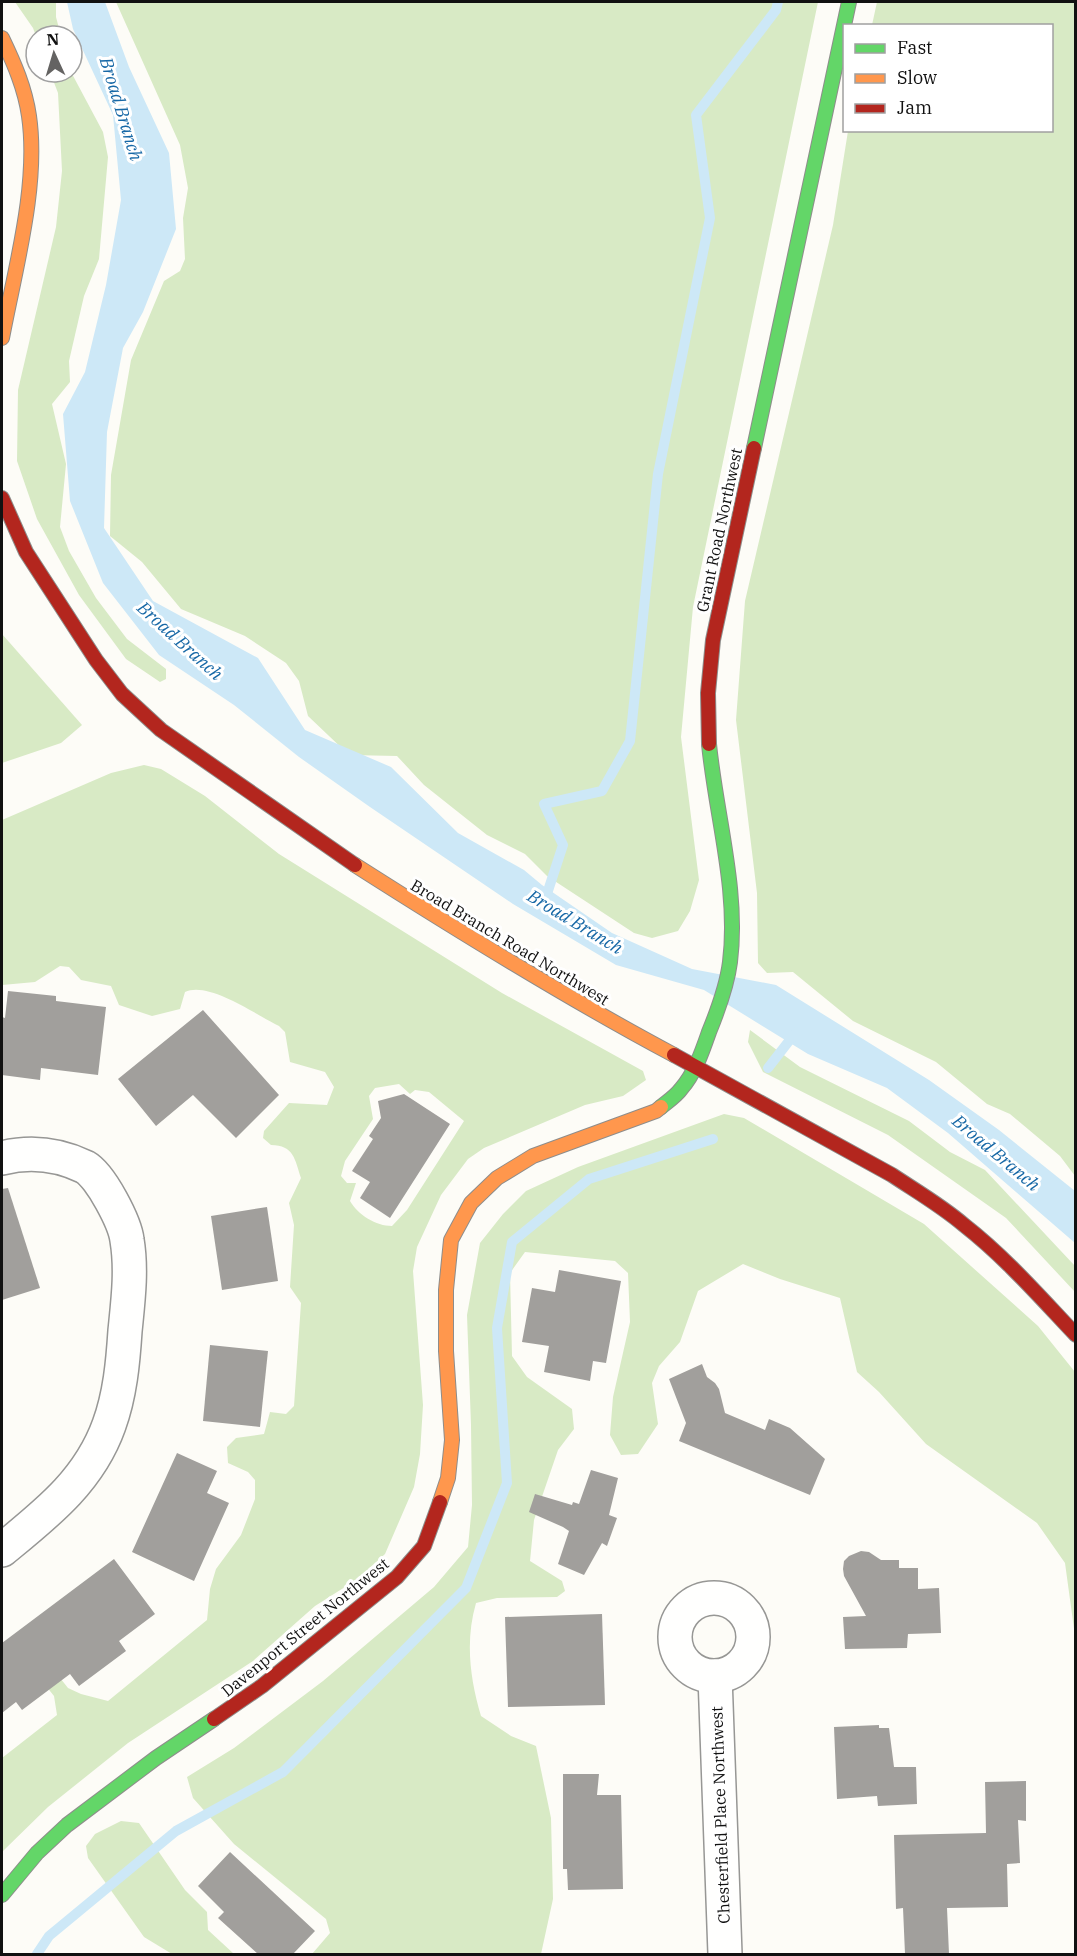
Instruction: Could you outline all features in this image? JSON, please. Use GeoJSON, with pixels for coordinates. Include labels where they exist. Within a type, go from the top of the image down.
{"type":"FeatureCollection","features":[{"type":"Feature","properties":{"kind":"street","name":"Grant Road Northwest"},"geometry":{"type":"LineString","coordinates":[[844,24],[849,2]]}},
{"type":"Feature","properties":{"kind":"street","name":"Grant Road Northwest"},"geometry":{"type":"LineString","coordinates":[[695,1068],[718,1010],[730,963],[731,900],[708,734],[712,640],[843,30]]}},
{"type":"Feature","properties":{"kind":"street"},"geometry":{"type":"LineString","coordinates":[[2,38],[13,60],[26,97],[30,117],[32,156],[26,214],[2,338]]}},
{"type":"Feature","properties":{"kind":"street","name":"Broad Branch Road Northwest"},"geometry":{"type":"LineString","coordinates":[[2,498],[26,552],[96,660],[122,694],[161,730],[345,858],[438,918],[579,1004],[756,1099],[892,1175],[926,1197],[965,1225],[1016,1270],[1076,1335]]}},
{"type":"Feature","properties":{"kind":"street","name":"Davenport Street Northwest"},"geometry":{"type":"LineString","coordinates":[[2,1895],[37,1853],[67,1825],[156,1758],[262,1686],[397,1577],[424,1546],[448,1478],[452,1440],[446,1290],[451,1240],[471,1203],[497,1178],[533,1156],[656,1111],[681,1090],[695,1068]]}},
{"type":"Feature","properties":{"kind":"street"},"geometry":{"type":"LineString","coordinates":[[2,1158],[21,1153],[52,1155],[87,1168],[115,1204],[127,1239],[129,1285],[122,1376],[110,1425],[72,1490],[2,1550]]}},
{"type":"Feature","properties":{"kind":"street","name":"Chesterfield Place Northwest"},"geometry":{"type":"LineString","coordinates":[[715,1676],[725,1954]]}},
{"type":"Feature","properties":{"kind":"green space"},"geometry":{"type":"Polygon","coordinates":[[[15,2],[56,2],[58,24],[30,24],[15,2]]]}},
{"type":"Feature","properties":{"kind":"green space"},"geometry":{"type":"Polygon","coordinates":[[[116,2],[818,2],[693,607],[681,737],[699,880],[690,911],[678,931],[652,938],[634,933],[547,876],[525,854],[487,835],[424,785],[397,756],[349,755],[308,716],[299,681],[286,663],[245,636],[181,609],[142,562],[110,536],[111,475],[131,360],[164,281],[180,271],[185,259],[183,218],[188,188],[180,145],[116,2]]]}},
{"type":"Feature","properties":{"kind":"green space"},"geometry":{"type":"Polygon","coordinates":[[[877,2],[1075,2],[1075,1176],[1060,1156],[1010,1114],[987,1104],[936,1062],[853,1021],[793,972],[767,973],[758,963],[757,893],[736,720],[745,601],[833,225],[848,132],[1053,132],[1053,24],[872,24],[877,2]]]}},
{"type":"Feature","properties":{"kind":"green space"},"geometry":{"type":"Polygon","coordinates":[[[55,84],[77,84],[103,132],[108,157],[99,259],[84,296],[69,361],[70,382],[52,404],[66,464],[60,527],[69,551],[96,598],[127,639],[166,669],[166,679],[160,682],[126,659],[79,595],[37,519],[17,461],[18,390],[56,227],[62,171],[58,93],[55,84]]]}},
{"type":"Feature","properties":{"kind":"green space"},"geometry":{"type":"Polygon","coordinates":[[[2,634],[82,725],[61,743],[2,763],[2,634]]]}},
{"type":"Feature","properties":{"kind":"green space"},"geometry":{"type":"Polygon","coordinates":[[[144,765],[161,769],[205,796],[279,854],[502,993],[643,1071],[646,1080],[623,1096],[585,1105],[484,1148],[468,1159],[441,1195],[417,1247],[413,1271],[423,1405],[420,1454],[414,1487],[385,1554],[356,1580],[315,1606],[253,1661],[128,1743],[48,1807],[2,1852],[2,1758],[57,1715],[54,1696],[22,1656],[34,1645],[68,1688],[108,1701],[207,1620],[210,1589],[216,1569],[241,1535],[255,1499],[255,1480],[248,1472],[228,1463],[227,1447],[236,1438],[264,1434],[270,1412],[286,1414],[294,1406],[301,1303],[290,1287],[294,1225],[289,1203],[301,1178],[289,1151],[271,1145],[263,1138],[264,1131],[289,1103],[327,1105],[334,1087],[325,1072],[290,1062],[285,1032],[279,1026],[232,1001],[207,991],[185,992],[180,1009],[152,1016],[119,1005],[111,986],[81,980],[69,967],[60,966],[35,982],[2,985],[2,820],[111,773],[144,765]],[[399,1084],[375,1088],[369,1096],[373,1119],[345,1161],[341,1176],[347,1183],[356,1183],[350,1201],[358,1211],[374,1222],[386,1226],[392,1226],[407,1210],[464,1121],[429,1092],[415,1090],[410,1094],[399,1084]]]}},
{"type":"Feature","properties":{"kind":"green space"},"geometry":{"type":"Polygon","coordinates":[[[750,1030],[800,1067],[909,1121],[950,1152],[985,1170],[1075,1266],[1075,1292],[1006,1218],[888,1135],[763,1072],[748,1042],[750,1030]]]}},
{"type":"Feature","properties":{"kind":"green space"},"geometry":{"type":"Polygon","coordinates":[[[724,1114],[744,1118],[924,1224],[1038,1326],[1075,1372],[1075,1636],[1065,1563],[1037,1523],[926,1444],[879,1392],[857,1372],[840,1298],[780,1279],[743,1264],[698,1291],[680,1342],[659,1366],[652,1383],[658,1424],[638,1454],[621,1455],[610,1435],[613,1397],[630,1322],[628,1273],[615,1261],[525,1252],[510,1273],[512,1356],[527,1377],[572,1409],[574,1429],[558,1450],[534,1520],[530,1561],[562,1581],[565,1591],[557,1597],[497,1598],[476,1603],[471,1631],[470,1660],[481,1716],[511,1736],[536,1746],[551,1818],[553,1899],[541,1954],[312,1954],[330,1933],[326,1919],[234,1844],[193,1798],[187,1777],[234,1748],[323,1681],[434,1587],[468,1547],[472,1505],[467,1315],[480,1243],[503,1214],[526,1191],[578,1167],[724,1114]]]}},
{"type":"Feature","properties":{"kind":"green space"},"geometry":{"type":"Polygon","coordinates":[[[121,1821],[139,1823],[185,1890],[207,1912],[208,1930],[234,1954],[172,1954],[144,1937],[88,1858],[86,1846],[95,1834],[121,1821]]]}},
{"type":"Feature","properties":{"kind":"water","name":"Broad Branch"},"geometry":{"type":"Polygon","coordinates":[[[67,2],[105,2],[129,67],[169,153],[176,229],[143,312],[123,348],[107,432],[104,528],[153,601],[258,658],[305,730],[391,767],[458,833],[524,870],[612,933],[692,969],[776,985],[929,1080],[999,1130],[1075,1191],[1075,1243],[948,1133],[887,1088],[808,1054],[704,990],[616,965],[513,904],[370,807],[299,757],[234,705],[159,655],[103,583],[70,501],[63,414],[85,372],[106,285],[121,200],[113,115],[84,53],[84,24],[72,24],[67,2]]]}},
{"type":"Feature","properties":{"kind":"building"},"geometry":{"type":"Polygon","coordinates":[[[8,991],[56,996],[56,1001],[106,1007],[98,1075],[41,1068],[40,1080],[2,1075],[2,1017],[5,1018],[8,991]]]}},
{"type":"Feature","properties":{"kind":"building"},"geometry":{"type":"Polygon","coordinates":[[[203,1010],[279,1095],[236,1138],[193,1095],[156,1126],[118,1079],[203,1010]]]}},
{"type":"Feature","properties":{"kind":"building"},"geometry":{"type":"Polygon","coordinates":[[[404,1094],[450,1124],[390,1218],[360,1198],[370,1182],[352,1171],[373,1139],[369,1136],[381,1118],[378,1101],[404,1094]]]}},
{"type":"Feature","properties":{"kind":"building"},"geometry":{"type":"Polygon","coordinates":[[[8,1188],[40,1288],[2,1300],[2,1189],[8,1188]]]}},
{"type":"Feature","properties":{"kind":"building"},"geometry":{"type":"Polygon","coordinates":[[[267,1207],[278,1281],[222,1290],[211,1216],[267,1207]]]}},
{"type":"Feature","properties":{"kind":"building"},"geometry":{"type":"Polygon","coordinates":[[[559,1270],[621,1281],[606,1363],[593,1361],[590,1381],[544,1372],[549,1346],[522,1342],[532,1288],[555,1292],[559,1270]]]}},
{"type":"Feature","properties":{"kind":"building"},"geometry":{"type":"Polygon","coordinates":[[[210,1345],[268,1351],[260,1427],[203,1421],[210,1345]]]}},
{"type":"Feature","properties":{"kind":"building"},"geometry":{"type":"Polygon","coordinates":[[[702,1364],[707,1377],[719,1389],[725,1413],[765,1430],[769,1419],[790,1428],[825,1459],[810,1495],[679,1441],[686,1423],[669,1379],[702,1364]]]}},
{"type":"Feature","properties":{"kind":"building"},"geometry":{"type":"Polygon","coordinates":[[[177,1453],[217,1471],[207,1493],[229,1503],[194,1581],[132,1552],[177,1453]]]}},
{"type":"Feature","properties":{"kind":"building"},"geometry":{"type":"Polygon","coordinates":[[[591,1470],[618,1478],[609,1515],[617,1518],[607,1546],[602,1543],[584,1575],[558,1564],[569,1531],[529,1512],[535,1494],[572,1505],[573,1502],[579,1504],[591,1470]]]}},
{"type":"Feature","properties":{"kind":"building"},"geometry":{"type":"Polygon","coordinates":[[[861,1551],[869,1552],[881,1560],[899,1560],[899,1568],[918,1568],[918,1589],[939,1588],[941,1633],[908,1634],[907,1648],[845,1649],[843,1617],[866,1616],[844,1576],[843,1569],[844,1561],[849,1556],[861,1551]]]}},
{"type":"Feature","properties":{"kind":"building"},"geometry":{"type":"Polygon","coordinates":[[[114,1559],[155,1614],[119,1641],[126,1651],[79,1686],[70,1674],[22,1710],[16,1702],[2,1713],[2,1643],[114,1559]]]}},
{"type":"Feature","properties":{"kind":"building"},"geometry":{"type":"Polygon","coordinates":[[[602,1614],[605,1705],[508,1707],[505,1617],[602,1614]]]}},
{"type":"Feature","properties":{"kind":"building"},"geometry":{"type":"Polygon","coordinates":[[[879,1725],[879,1728],[889,1728],[894,1767],[916,1767],[917,1804],[878,1806],[877,1796],[837,1799],[834,1727],[879,1725]]]}},
{"type":"Feature","properties":{"kind":"building"},"geometry":{"type":"Polygon","coordinates":[[[563,1774],[599,1774],[597,1795],[621,1795],[623,1889],[568,1890],[567,1869],[563,1869],[563,1774]]]}},
{"type":"Feature","properties":{"kind":"building"},"geometry":{"type":"Polygon","coordinates":[[[1026,1781],[1026,1821],[1018,1820],[1020,1863],[1007,1864],[1008,1907],[947,1908],[949,1954],[905,1954],[903,1908],[896,1909],[894,1835],[986,1833],[985,1782],[1026,1781]]]}},
{"type":"Feature","properties":{"kind":"building"},"geometry":{"type":"Polygon","coordinates":[[[230,1852],[315,1931],[293,1954],[258,1954],[218,1918],[224,1912],[198,1886],[230,1852]]]}},
{"type":"Feature","properties":{"kind":"waterway","name":"Broad Branch"},"geometry":{"type":"LineString","coordinates":[[544,903],[563,845],[544,804],[602,791],[630,741],[658,474],[710,218],[696,115],[776,10],[778,2]]}},
{"type":"Feature","properties":{"kind":"waterway"},"geometry":{"type":"LineString","coordinates":[[768,1068],[796,1032]]}},
{"type":"Feature","properties":{"kind":"waterway"},"geometry":{"type":"LineString","coordinates":[[37,1954],[49,1936],[176,1831],[283,1772],[466,1588],[507,1483],[497,1328],[512,1242],[589,1179],[713,1139]]}},
{"type":"Feature","properties":{"kind":"traffic: fast"},"geometry":{"type":"LineString","coordinates":[[844,24],[849,2]]}},
{"type":"Feature","properties":{"kind":"traffic: fast"},"geometry":{"type":"LineString","coordinates":[[754,448],[843,30]]}},
{"type":"Feature","properties":{"kind":"traffic: fast"},"geometry":{"type":"LineString","coordinates":[[661,1107],[679,1092],[698,1062],[722,998],[730,962],[732,908],[709,744]]}},
{"type":"Feature","properties":{"kind":"traffic: fast"},"geometry":{"type":"LineString","coordinates":[[2,1895],[37,1853],[67,1825],[156,1758],[214,1719]]}},
{"type":"Feature","properties":{"kind":"traffic: slow"},"geometry":{"type":"LineString","coordinates":[[2,38],[25,96],[31,143],[31,170],[24,227],[2,338]]}},
{"type":"Feature","properties":{"kind":"traffic: slow"},"geometry":{"type":"LineString","coordinates":[[355,865],[513,963],[674,1055]]}},
{"type":"Feature","properties":{"kind":"traffic: slow"},"geometry":{"type":"LineString","coordinates":[[440,1502],[448,1478],[452,1440],[446,1351],[446,1290],[451,1240],[471,1203],[497,1178],[533,1156],[656,1111],[661,1107]]}},
{"type":"Feature","properties":{"kind":"traffic: jam"},"geometry":{"type":"LineString","coordinates":[[709,744],[708,693],[713,640],[754,448]]}},
{"type":"Feature","properties":{"kind":"traffic: jam"},"geometry":{"type":"LineString","coordinates":[[2,498],[26,552],[96,660],[122,694],[161,730],[355,865]]}},
{"type":"Feature","properties":{"kind":"traffic: jam"},"geometry":{"type":"LineString","coordinates":[[674,1055],[892,1175],[938,1205],[994,1250],[1076,1335]]}},
{"type":"Feature","properties":{"kind":"traffic: jam"},"geometry":{"type":"LineString","coordinates":[[214,1719],[262,1686],[397,1577],[424,1546],[440,1502]]}}]}
